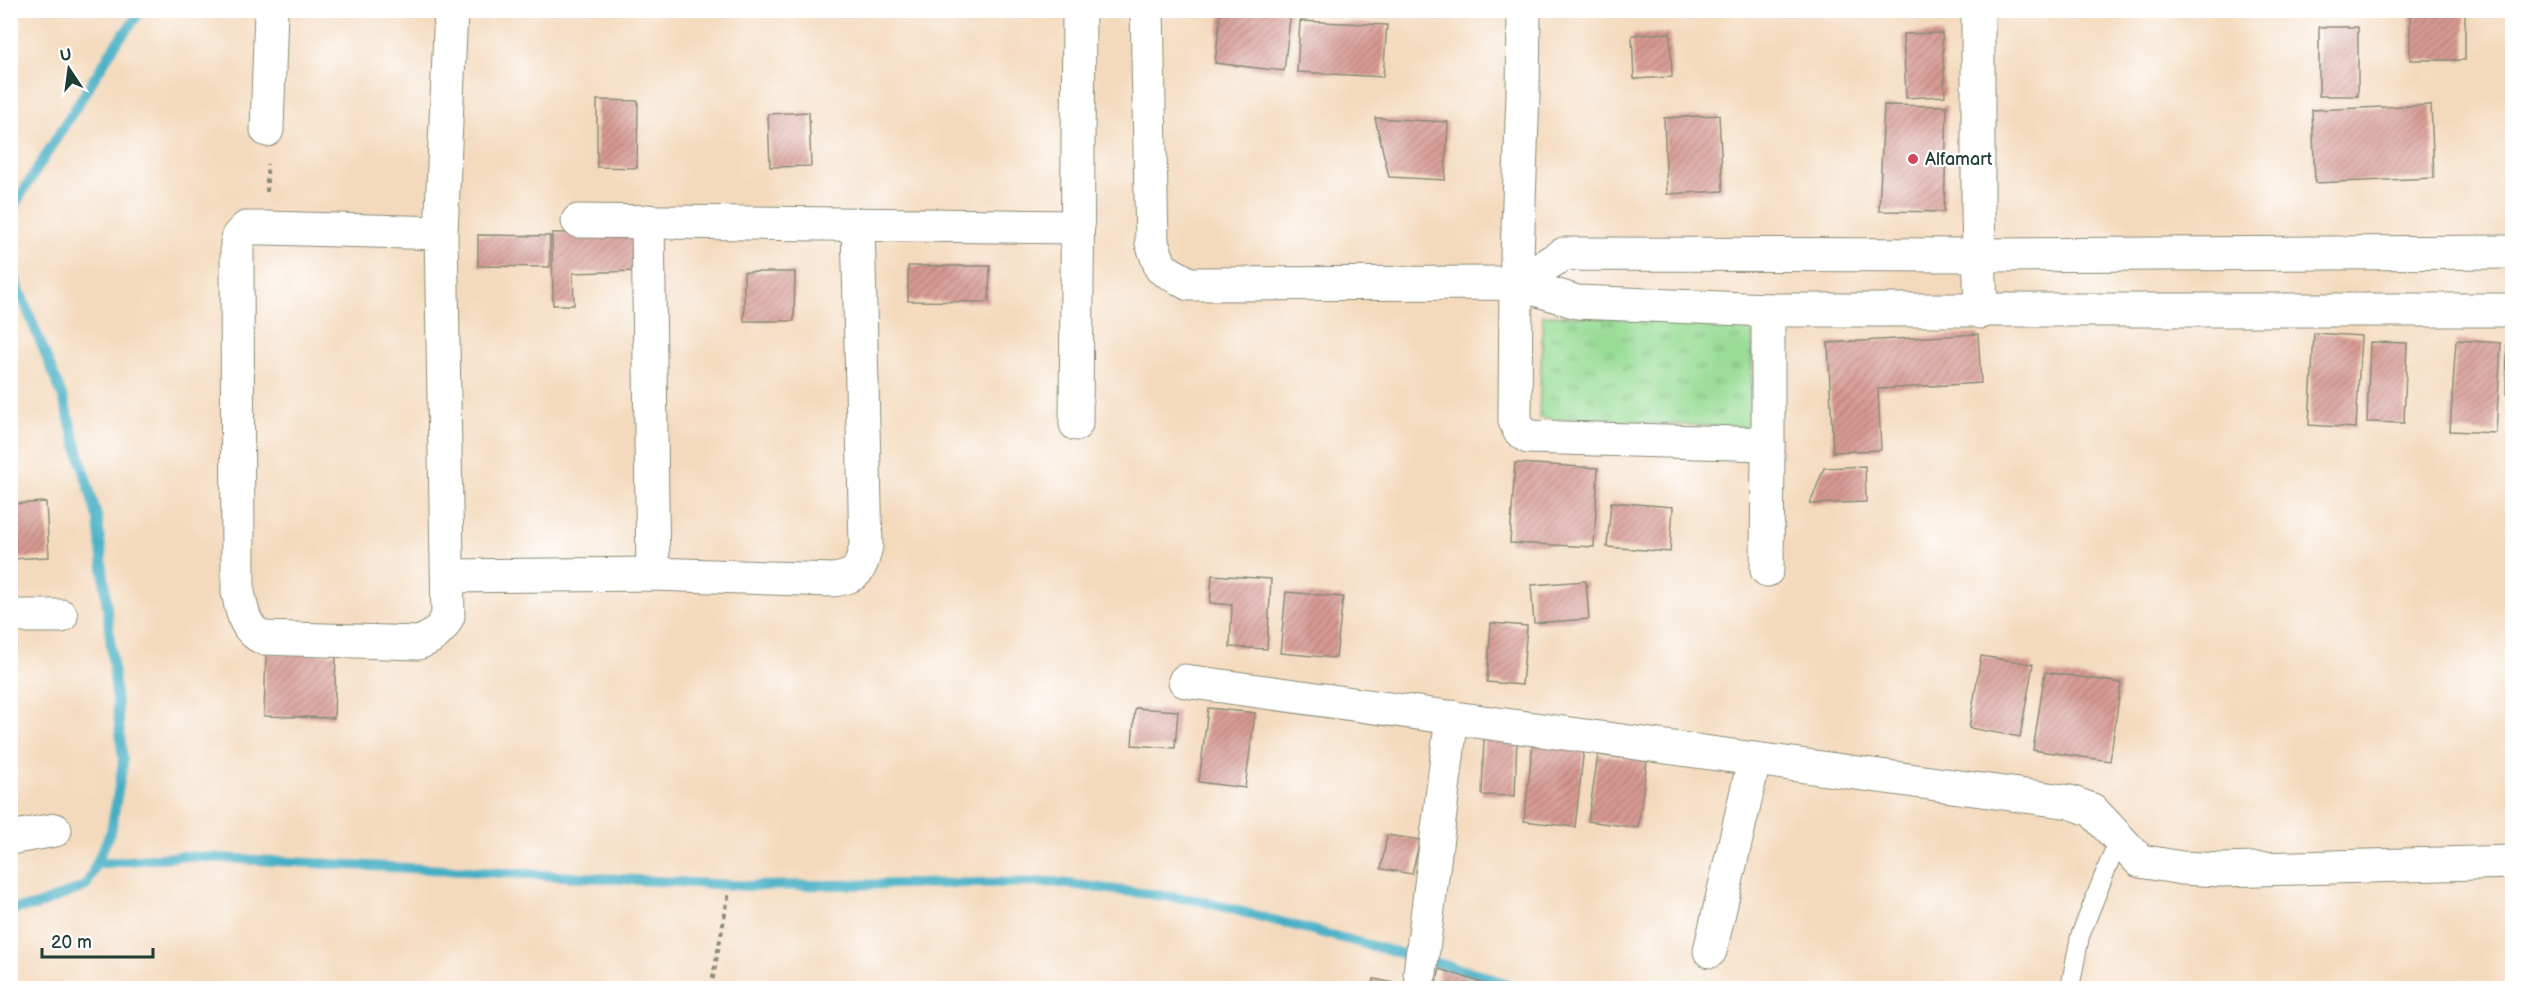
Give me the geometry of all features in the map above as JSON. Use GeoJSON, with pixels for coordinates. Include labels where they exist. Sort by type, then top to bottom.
{"type":"FeatureCollection","features":[{"type":"Feature","properties":{"kind":"street"},"geometry":{"type":"LineString","coordinates":[[267,130],[271,10]]}},
{"type":"Feature","properties":{"kind":"street"},"geometry":{"type":"LineString","coordinates":[[441,233],[246,228],[239,235],[237,243],[238,592],[244,619],[254,634],[263,638],[417,643],[428,640],[442,629],[448,616],[441,233],[451,10]]}},
{"type":"Feature","properties":{"kind":"street"},"geometry":{"type":"LineString","coordinates":[[1076,424],[1079,10]]}},
{"type":"Feature","properties":{"kind":"street"},"geometry":{"type":"LineString","coordinates":[[1147,10],[1152,243],[1161,268],[1189,284],[1516,283],[1577,302],[1767,310],[1981,312],[2512,310]]}},
{"type":"Feature","properties":{"kind":"street"},"geometry":{"type":"LineString","coordinates":[[1524,10],[1516,283],[1515,421],[1519,430],[1528,437],[1768,444]]}},
{"type":"Feature","properties":{"kind":"street"},"geometry":{"type":"LineString","coordinates":[[1978,10],[1981,312]]}},
{"type":"Feature","properties":{"kind":"street"},"geometry":{"type":"LineString","coordinates":[[578,221],[1078,227]]}},
{"type":"Feature","properties":{"kind":"street"},"geometry":{"type":"LineString","coordinates":[[648,221],[653,574]]}},
{"type":"Feature","properties":{"kind":"street"},"geometry":{"type":"LineString","coordinates":[[448,576],[653,574],[833,580],[849,578],[860,569],[866,546],[858,226]]}},
{"type":"Feature","properties":{"kind":"street"},"geometry":{"type":"LineString","coordinates":[[1516,283],[1564,254],[1979,255],[2512,252]]}},
{"type":"Feature","properties":{"kind":"street"},"geometry":{"type":"LineString","coordinates":[[1767,310],[1767,570]]}},
{"type":"Feature","properties":{"kind":"street"},"geometry":{"type":"LineString","coordinates":[[10,616],[61,616]]}},
{"type":"Feature","properties":{"kind":"street"},"geometry":{"type":"LineString","coordinates":[[1185,681],[1755,761],[2070,802],[2092,810],[2140,861],[2182,868],[2222,870],[2512,862]]}},
{"type":"Feature","properties":{"kind":"street"},"geometry":{"type":"LineString","coordinates":[[1420,973],[1452,717]]}},
{"type":"Feature","properties":{"kind":"street"},"geometry":{"type":"LineString","coordinates":[[1710,951],[1755,761]]}},
{"type":"Feature","properties":{"kind":"street"},"geometry":{"type":"LineString","coordinates":[[10,838],[55,831]]}},
{"type":"Feature","properties":{"kind":"lane"},"geometry":{"type":"LineString","coordinates":[[2070,988],[2080,936],[2118,840]]}},
{"type":"Feature","properties":{"kind":"path"},"geometry":{"type":"LineString","coordinates":[[267,130],[267,228]]}},
{"type":"Feature","properties":{"kind":"path"},"geometry":{"type":"LineString","coordinates":[[711,988],[729,892]]}},
{"type":"Feature","properties":{"kind":"green space"},"geometry":{"type":"Polygon","coordinates":[[[1543,315],[1753,323],[1751,428],[1539,418],[1543,315]]]}},
{"type":"Feature","properties":{"kind":"building"},"geometry":{"type":"Polygon","coordinates":[[[1221,10],[1291,10],[1284,71],[1215,63],[1221,10]]]}},
{"type":"Feature","properties":{"kind":"building"},"geometry":{"type":"Polygon","coordinates":[[[2465,14],[2465,60],[2410,60],[2410,15],[2465,14]]]}},
{"type":"Feature","properties":{"kind":"building"},"geometry":{"type":"Polygon","coordinates":[[[1300,21],[1387,25],[1383,77],[1297,72],[1300,21]]]}},
{"type":"Feature","properties":{"kind":"building"},"geometry":{"type":"Polygon","coordinates":[[[2319,27],[2358,27],[2358,96],[2319,96],[2319,27]]]}},
{"type":"Feature","properties":{"kind":"building"},"geometry":{"type":"Polygon","coordinates":[[[1670,33],[1672,77],[1634,79],[1632,35],[1670,33]]]}},
{"type":"Feature","properties":{"kind":"building"},"geometry":{"type":"Polygon","coordinates":[[[1942,33],[1945,96],[1906,98],[1903,34],[1942,33]]]}},
{"type":"Feature","properties":{"kind":"building"},"geometry":{"type":"Polygon","coordinates":[[[597,100],[638,101],[637,168],[597,167],[597,100]]]}},
{"type":"Feature","properties":{"kind":"building","name":"Alfamart"},"geometry":{"type":"Polygon","coordinates":[[[1884,105],[1947,106],[1944,212],[1879,211],[1884,105]]]}},
{"type":"Feature","properties":{"kind":"building"},"geometry":{"type":"Polygon","coordinates":[[[2431,105],[2434,178],[2315,183],[2312,110],[2431,105]]]}},
{"type":"Feature","properties":{"kind":"building"},"geometry":{"type":"Polygon","coordinates":[[[809,112],[811,166],[770,167],[768,114],[809,112]]]}},
{"type":"Feature","properties":{"kind":"building"},"geometry":{"type":"Polygon","coordinates":[[[1719,115],[1723,191],[1667,194],[1664,118],[1719,115]]]}},
{"type":"Feature","properties":{"kind":"building"},"geometry":{"type":"Polygon","coordinates":[[[1375,118],[1448,122],[1445,180],[1389,177],[1375,118]]]}},
{"type":"Feature","properties":{"kind":"building"},"geometry":{"type":"Polygon","coordinates":[[[637,232],[637,271],[573,273],[574,305],[553,305],[552,233],[637,232]]]}},
{"type":"Feature","properties":{"kind":"building"},"geometry":{"type":"Polygon","coordinates":[[[478,235],[550,236],[550,267],[478,266],[478,235]]]}},
{"type":"Feature","properties":{"kind":"building"},"geometry":{"type":"Polygon","coordinates":[[[908,266],[990,266],[989,302],[908,301],[908,266]]]}},
{"type":"Feature","properties":{"kind":"building"},"geometry":{"type":"Polygon","coordinates":[[[744,272],[795,272],[794,321],[744,321],[744,272]]]}},
{"type":"Feature","properties":{"kind":"building"},"geometry":{"type":"Polygon","coordinates":[[[2314,333],[2361,336],[2356,428],[2309,425],[2314,333]]]}},
{"type":"Feature","properties":{"kind":"building"},"geometry":{"type":"Polygon","coordinates":[[[1978,334],[1981,383],[1878,389],[1881,450],[1833,452],[1828,343],[1978,334]]]}},
{"type":"Feature","properties":{"kind":"building"},"geometry":{"type":"Polygon","coordinates":[[[2456,340],[2501,343],[2496,433],[2450,431],[2456,340]]]}},
{"type":"Feature","properties":{"kind":"building"},"geometry":{"type":"Polygon","coordinates":[[[2507,340],[2512,340],[2512,394],[2506,394],[2507,340]]]}},
{"type":"Feature","properties":{"kind":"building"},"geometry":{"type":"Polygon","coordinates":[[[2370,342],[2407,343],[2404,423],[2367,422],[2370,342]]]}},
{"type":"Feature","properties":{"kind":"building"},"geometry":{"type":"Polygon","coordinates":[[[1515,463],[1598,468],[1594,547],[1510,543],[1515,463]]]}},
{"type":"Feature","properties":{"kind":"building"},"geometry":{"type":"Polygon","coordinates":[[[1865,466],[1866,502],[1810,504],[1824,468],[1865,466]]]}},
{"type":"Feature","properties":{"kind":"building"},"geometry":{"type":"Polygon","coordinates":[[[46,502],[49,557],[10,559],[10,504],[46,502]]]}},
{"type":"Feature","properties":{"kind":"building"},"geometry":{"type":"Polygon","coordinates":[[[1611,502],[1673,507],[1670,552],[1607,547],[1611,502]]]}},
{"type":"Feature","properties":{"kind":"building"},"geometry":{"type":"Polygon","coordinates":[[[1212,575],[1271,579],[1267,649],[1230,647],[1232,605],[1210,603],[1212,575]]]}},
{"type":"Feature","properties":{"kind":"building"},"geometry":{"type":"Polygon","coordinates":[[[1586,581],[1589,619],[1534,623],[1531,585],[1586,581]]]}},
{"type":"Feature","properties":{"kind":"building"},"geometry":{"type":"Polygon","coordinates":[[[1286,592],[1343,597],[1336,658],[1280,653],[1286,592]]]}},
{"type":"Feature","properties":{"kind":"building"},"geometry":{"type":"Polygon","coordinates":[[[1491,623],[1527,626],[1522,685],[1487,682],[1491,623]]]}},
{"type":"Feature","properties":{"kind":"building"},"geometry":{"type":"Polygon","coordinates":[[[266,653],[336,654],[334,718],[264,716],[266,653]]]}},
{"type":"Feature","properties":{"kind":"building"},"geometry":{"type":"Polygon","coordinates":[[[1981,656],[2033,664],[2020,737],[1969,728],[1981,656]]]}},
{"type":"Feature","properties":{"kind":"building"},"geometry":{"type":"Polygon","coordinates":[[[2045,672],[2121,683],[2110,761],[2033,750],[2045,672]]]}},
{"type":"Feature","properties":{"kind":"building"},"geometry":{"type":"Polygon","coordinates":[[[1135,708],[1178,711],[1175,748],[1132,745],[1135,708]]]}},
{"type":"Feature","properties":{"kind":"building"},"geometry":{"type":"Polygon","coordinates":[[[1208,708],[1255,713],[1245,788],[1199,782],[1208,708]]]}},
{"type":"Feature","properties":{"kind":"building"},"geometry":{"type":"Polygon","coordinates":[[[1484,735],[1517,736],[1515,796],[1482,795],[1484,735]]]}},
{"type":"Feature","properties":{"kind":"building"},"geometry":{"type":"Polygon","coordinates":[[[1533,742],[1584,748],[1575,827],[1524,821],[1533,742]]]}},
{"type":"Feature","properties":{"kind":"building"},"geometry":{"type":"Polygon","coordinates":[[[1598,755],[1647,761],[1638,828],[1588,821],[1598,755]]]}},
{"type":"Feature","properties":{"kind":"building"},"geometry":{"type":"Polygon","coordinates":[[[1387,835],[1420,840],[1412,874],[1381,869],[1387,835]]]}},
{"type":"Feature","properties":{"kind":"building"},"geometry":{"type":"Polygon","coordinates":[[[1440,969],[1498,988],[1435,988],[1440,969]]]}},
{"type":"Feature","properties":{"kind":"building"},"geometry":{"type":"Polygon","coordinates":[[[1374,979],[1404,985],[1404,988],[1372,988],[1374,979]]]}},
{"type":"Feature","properties":{"kind":"waterway"},"geometry":{"type":"LineString","coordinates":[[10,212],[117,42],[142,10]]}},
{"type":"Feature","properties":{"kind":"waterway"},"geometry":{"type":"LineString","coordinates":[[10,267],[63,398],[98,520],[123,763],[111,831],[86,886],[35,906],[10,909]]}},
{"type":"Feature","properties":{"kind":"waterway"},"geometry":{"type":"LineString","coordinates":[[96,864],[182,856],[751,886],[1053,882],[1197,900],[1483,975],[1514,988]]}},
{"type":"Feature","properties":{"kind":"place","name":"Alfamart"},"geometry":{"type":"Point","coordinates":[1913,159]}}]}
